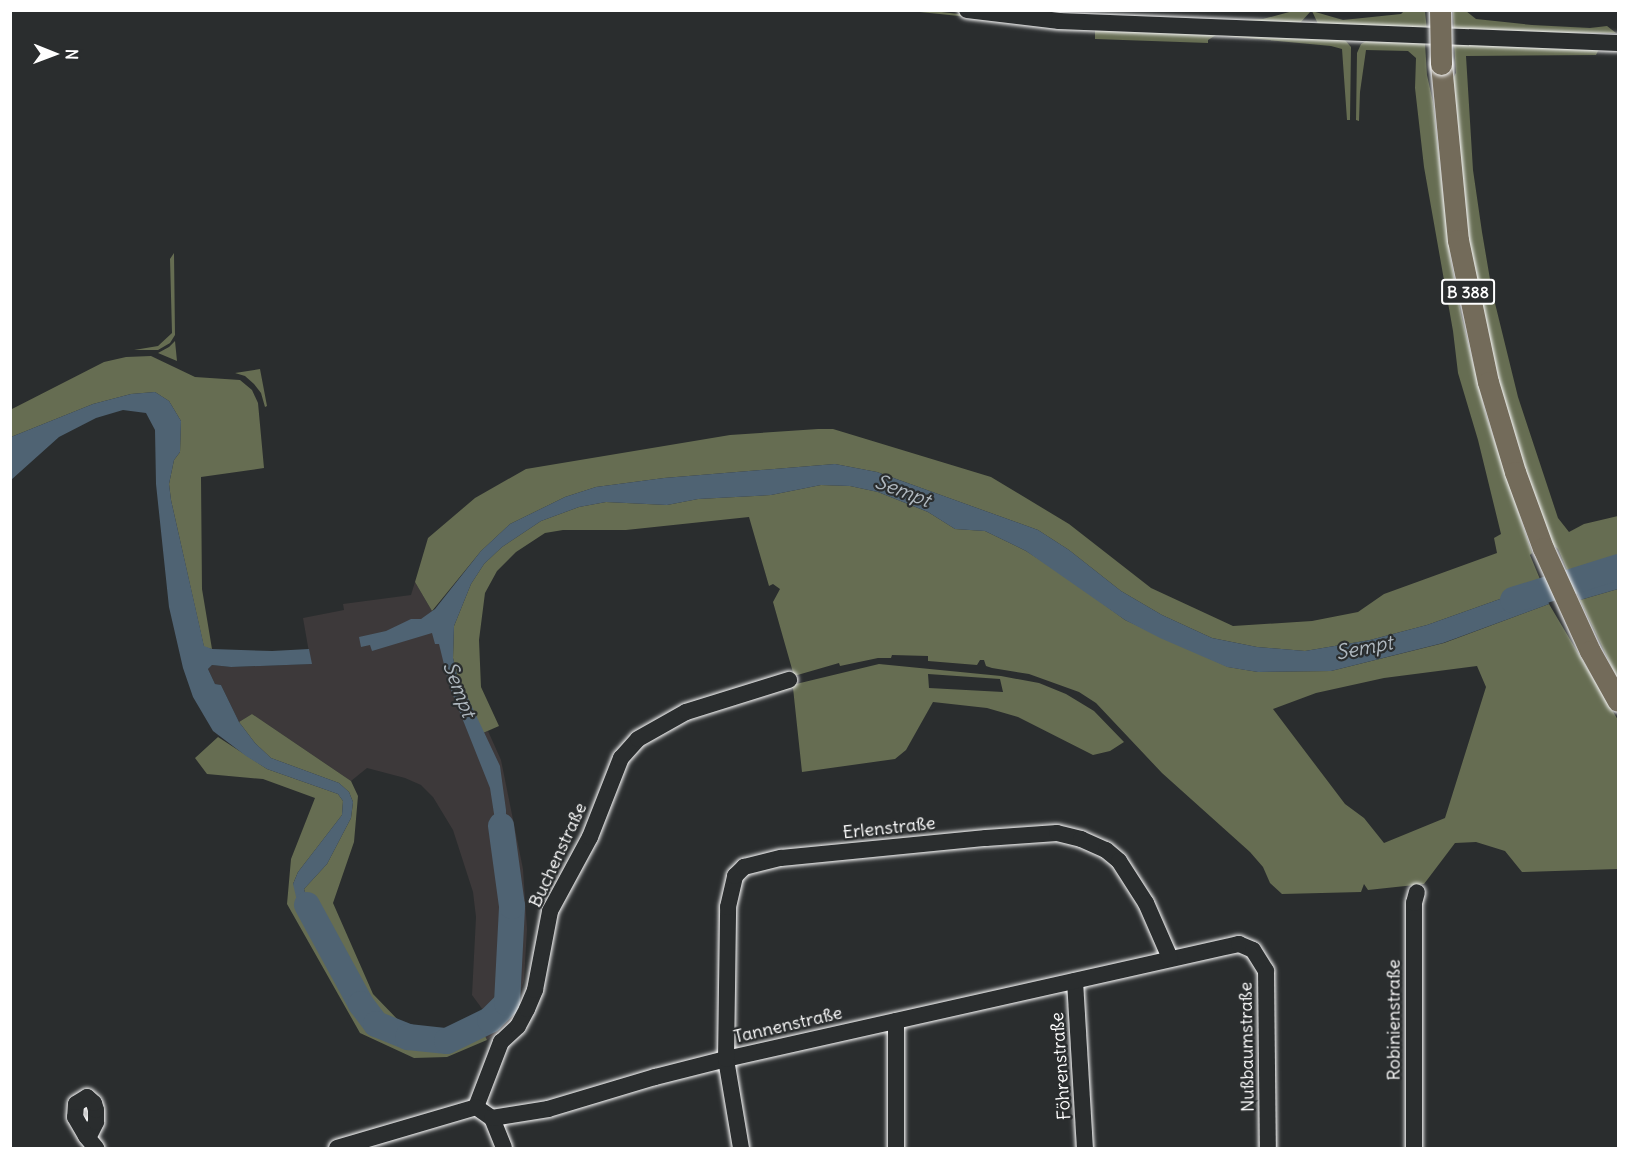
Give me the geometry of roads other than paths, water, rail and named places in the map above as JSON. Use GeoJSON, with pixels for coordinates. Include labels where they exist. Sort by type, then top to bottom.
{"type":"FeatureCollection","features":[{"type":"Feature","properties":{"kind":"main road","name":"B 388"},"geometry":{"type":"LineString","coordinates":[[1440,10],[1441,64],[1453,204],[1471,310],[1501,427],[1530,514],[1568,607],[1617,699]]}},
{"type":"Feature","properties":{"kind":"street"},"geometry":{"type":"LineString","coordinates":[[967,10],[1070,21],[1618,43]]}},
{"type":"Feature","properties":{"kind":"street","name":"Buchenstraße"},"geometry":{"type":"LineString","coordinates":[[476,1107],[501,1042],[518,1026],[531,999],[550,911],[590,837],[621,758],[638,739],[687,712],[789,680]]}},
{"type":"Feature","properties":{"kind":"street","name":"Erlenstraße"},"geometry":{"type":"LineString","coordinates":[[741,1149],[726,1059],[728,907],[735,876],[744,867],[781,858],[1058,833],[1081,839],[1106,850],[1130,876],[1161,932],[1170,958]]}},
{"type":"Feature","properties":{"kind":"street","name":"Robinienstraße"},"geometry":{"type":"LineString","coordinates":[[1414,1149],[1414,903],[1418,892]]}},
{"type":"Feature","properties":{"kind":"street","name":"Tannenstraße"},"geometry":{"type":"LineString","coordinates":[[492,1118],[548,1109],[655,1077],[726,1059],[1170,958],[1239,944],[1253,950]]}},
{"type":"Feature","properties":{"kind":"street","name":"Nußbaumstraße"},"geometry":{"type":"LineString","coordinates":[[1253,950],[1266,970],[1268,1149]]}},
{"type":"Feature","properties":{"kind":"street","name":"Föhrenstraße"},"geometry":{"type":"LineString","coordinates":[[1075,981],[1086,1149]]}},
{"type":"Feature","properties":{"kind":"street"},"geometry":{"type":"LineString","coordinates":[[896,1021],[896,1149]]}},
{"type":"Feature","properties":{"kind":"street"},"geometry":{"type":"LineString","coordinates":[[337,1149],[476,1107],[492,1118],[504,1149]]}},
{"type":"Feature","properties":{"kind":"water"},"geometry":{"type":"Polygon","coordinates":[[[155,392],[169,401],[181,421],[180,452],[174,460],[169,484],[204,646],[212,649],[272,651],[309,649],[312,664],[231,667],[212,665],[208,669],[215,684],[221,685],[239,722],[255,743],[271,758],[339,783],[349,792],[353,802],[351,818],[327,864],[304,889],[308,902],[327,933],[321,938],[298,905],[293,884],[298,872],[342,815],[343,801],[338,794],[267,769],[246,756],[213,731],[193,697],[183,668],[169,607],[156,484],[155,430],[146,413],[123,410],[96,418],[59,437],[11,480],[11,437],[93,404],[131,394],[155,392]]]}},
{"type":"Feature","properties":{"kind":"water"},"geometry":{"type":"Polygon","coordinates":[[[835,464],[877,472],[1038,530],[1069,550],[1121,591],[1162,615],[1212,638],[1257,647],[1305,651],[1370,640],[1427,625],[1542,584],[1549,604],[1443,643],[1331,671],[1258,672],[1227,667],[1160,638],[1125,620],[1026,551],[985,531],[955,529],[928,512],[878,492],[850,486],[821,485],[771,495],[698,499],[667,505],[606,502],[579,507],[541,521],[502,547],[484,564],[471,584],[454,626],[453,658],[457,675],[500,766],[506,810],[506,859],[499,846],[490,788],[449,685],[439,644],[435,644],[432,633],[372,651],[370,645],[361,647],[359,637],[386,631],[411,619],[421,619],[435,609],[481,551],[510,524],[565,497],[596,487],[664,478],[835,464]]]}},
{"type":"Feature","properties":{"kind":"water"},"geometry":{"type":"Polygon","coordinates":[[[1618,559],[1618,589],[1580,600],[1570,577],[1618,559]]]}},
{"type":"Feature","properties":{"kind":"waterway","name":"Sempt"},"geometry":{"type":"LineString","coordinates":[[1513,600],[1618,567]]}},
{"type":"Feature","properties":{"kind":"waterway","name":"Sempt"},"geometry":{"type":"LineString","coordinates":[[307,905],[361,1004],[376,1024],[408,1037],[447,1041],[490,1020],[507,1003],[512,906],[501,826]]}}]}
